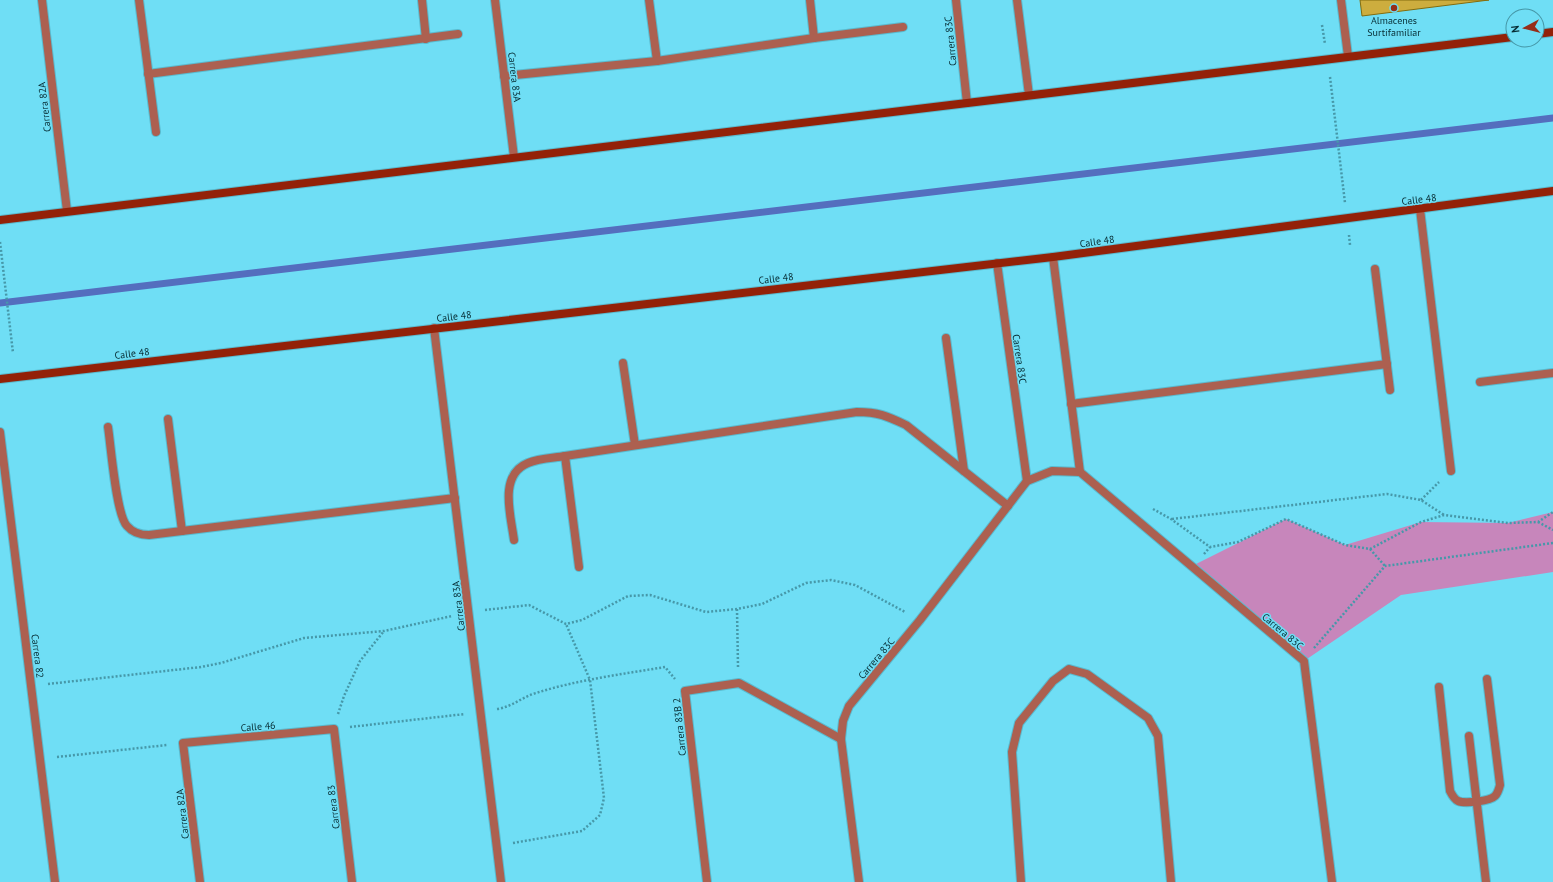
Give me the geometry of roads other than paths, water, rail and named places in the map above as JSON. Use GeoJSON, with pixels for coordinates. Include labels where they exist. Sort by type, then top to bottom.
{"type":"FeatureCollection","features":[{"type":"Feature","properties":{"kind":"main road"},"geometry":{"type":"LineString","coordinates":[[0,220],[1505,38]]}},
{"type":"Feature","properties":{"kind":"main road","name":"Calle 48"},"geometry":{"type":"LineString","coordinates":[[0,379],[1053,257],[1553,191]]}},
{"type":"Feature","properties":{"kind":"street","name":"Carrera 82A"},"geometry":{"type":"LineString","coordinates":[[42,0],[67,211]]}},
{"type":"Feature","properties":{"kind":"street"},"geometry":{"type":"LineString","coordinates":[[139,0],[156,132]]}},
{"type":"Feature","properties":{"kind":"street"},"geometry":{"type":"LineString","coordinates":[[422,0],[426,39]]}},
{"type":"Feature","properties":{"kind":"street","name":"Carrera 83A"},"geometry":{"type":"LineString","coordinates":[[495,0],[514,157]]}},
{"type":"Feature","properties":{"kind":"street"},"geometry":{"type":"LineString","coordinates":[[649,0],[658,61]]}},
{"type":"Feature","properties":{"kind":"street"},"geometry":{"type":"LineString","coordinates":[[810,0],[814,38]]}},
{"type":"Feature","properties":{"kind":"street","name":"Carrera 83C"},"geometry":{"type":"LineString","coordinates":[[956,0],[967,103]]}},
{"type":"Feature","properties":{"kind":"street"},"geometry":{"type":"LineString","coordinates":[[1017,0],[1029,95]]}},
{"type":"Feature","properties":{"kind":"street"},"geometry":{"type":"LineString","coordinates":[[1341,0],[1348,56]]}},
{"type":"Feature","properties":{"kind":"street"},"geometry":{"type":"LineString","coordinates":[[504,76],[658,61],[814,38],[903,27]]}},
{"type":"Feature","properties":{"kind":"street"},"geometry":{"type":"LineString","coordinates":[[148,74],[458,34]]}},
{"type":"Feature","properties":{"kind":"street"},"geometry":{"type":"LineString","coordinates":[[1420,209],[1451,471]]}},
{"type":"Feature","properties":{"kind":"street"},"geometry":{"type":"LineString","coordinates":[[1027,481],[1052,471],[1080,472],[1053,257]]}},
{"type":"Feature","properties":{"kind":"street","name":"Carrera 83C"},"geometry":{"type":"LineString","coordinates":[[859,882],[841,739],[843,721],[849,706],[920,620],[1027,481],[997,263]]}},
{"type":"Feature","properties":{"kind":"street"},"geometry":{"type":"LineString","coordinates":[[1375,270],[1390,390]]}},
{"type":"Feature","properties":{"kind":"street","name":"Carrera 83A"},"geometry":{"type":"LineString","coordinates":[[434,328],[501,882]]}},
{"type":"Feature","properties":{"kind":"street"},"geometry":{"type":"LineString","coordinates":[[946,338],[964,470]]}},
{"type":"Feature","properties":{"kind":"street"},"geometry":{"type":"LineString","coordinates":[[623,363],[635,445]]}},
{"type":"Feature","properties":{"kind":"street"},"geometry":{"type":"LineString","coordinates":[[1071,404],[1386,364]]}},
{"type":"Feature","properties":{"kind":"street"},"geometry":{"type":"LineString","coordinates":[[1480,382],[1553,373]]}},
{"type":"Feature","properties":{"kind":"street"},"geometry":{"type":"LineString","coordinates":[[514,540],[508,492],[514,475],[519,468],[527,463],[635,445],[857,412],[873,412],[889,416],[906,425],[1008,506]]}},
{"type":"Feature","properties":{"kind":"street"},"geometry":{"type":"LineString","coordinates":[[168,419],[182,531]]}},
{"type":"Feature","properties":{"kind":"street"},"geometry":{"type":"LineString","coordinates":[[108,427],[122,520],[127,527],[134,532],[146,535],[454,498]]}},
{"type":"Feature","properties":{"kind":"street","name":"Carrera 82"},"geometry":{"type":"LineString","coordinates":[[0,432],[55,882]]}},
{"type":"Feature","properties":{"kind":"street"},"geometry":{"type":"LineString","coordinates":[[565,456],[580,567]]}},
{"type":"Feature","properties":{"kind":"street","name":"Carrera 83C"},"geometry":{"type":"LineString","coordinates":[[1080,472],[1304,661],[1332,882]]}},
{"type":"Feature","properties":{"kind":"street"},"geometry":{"type":"LineString","coordinates":[[1021,882],[1012,752],[1019,723],[1053,681],[1069,669],[1087,674],[1148,718],[1158,736],[1171,882]]}},
{"type":"Feature","properties":{"kind":"street"},"geometry":{"type":"LineString","coordinates":[[1439,687],[1450,791],[1459,801],[1463,802],[1491,799],[1498,793],[1500,785],[1487,679]]}},
{"type":"Feature","properties":{"kind":"street","name":"Carrera 83B 2"},"geometry":{"type":"LineString","coordinates":[[707,882],[685,691],[739,683],[841,739]]}},
{"type":"Feature","properties":{"kind":"street","name":"Calle 46"},"geometry":{"type":"LineString","coordinates":[[183,743],[334,729]]}},
{"type":"Feature","properties":{"kind":"street","name":"Carrera 83"},"geometry":{"type":"LineString","coordinates":[[334,729],[352,882]]}},
{"type":"Feature","properties":{"kind":"street"},"geometry":{"type":"LineString","coordinates":[[1468,736],[1486,882]]}},
{"type":"Feature","properties":{"kind":"street","name":"Carrera 82A"},"geometry":{"type":"LineString","coordinates":[[183,743],[200,882]]}},
{"type":"Feature","properties":{"kind":"waterway"},"geometry":{"type":"LineString","coordinates":[[0,303],[1553,118]]}},
{"type":"Feature","properties":{"kind":"place","name":"Almacenes Surtifamiliar"},"geometry":{"type":"Point","coordinates":[1394,8]}}]}
